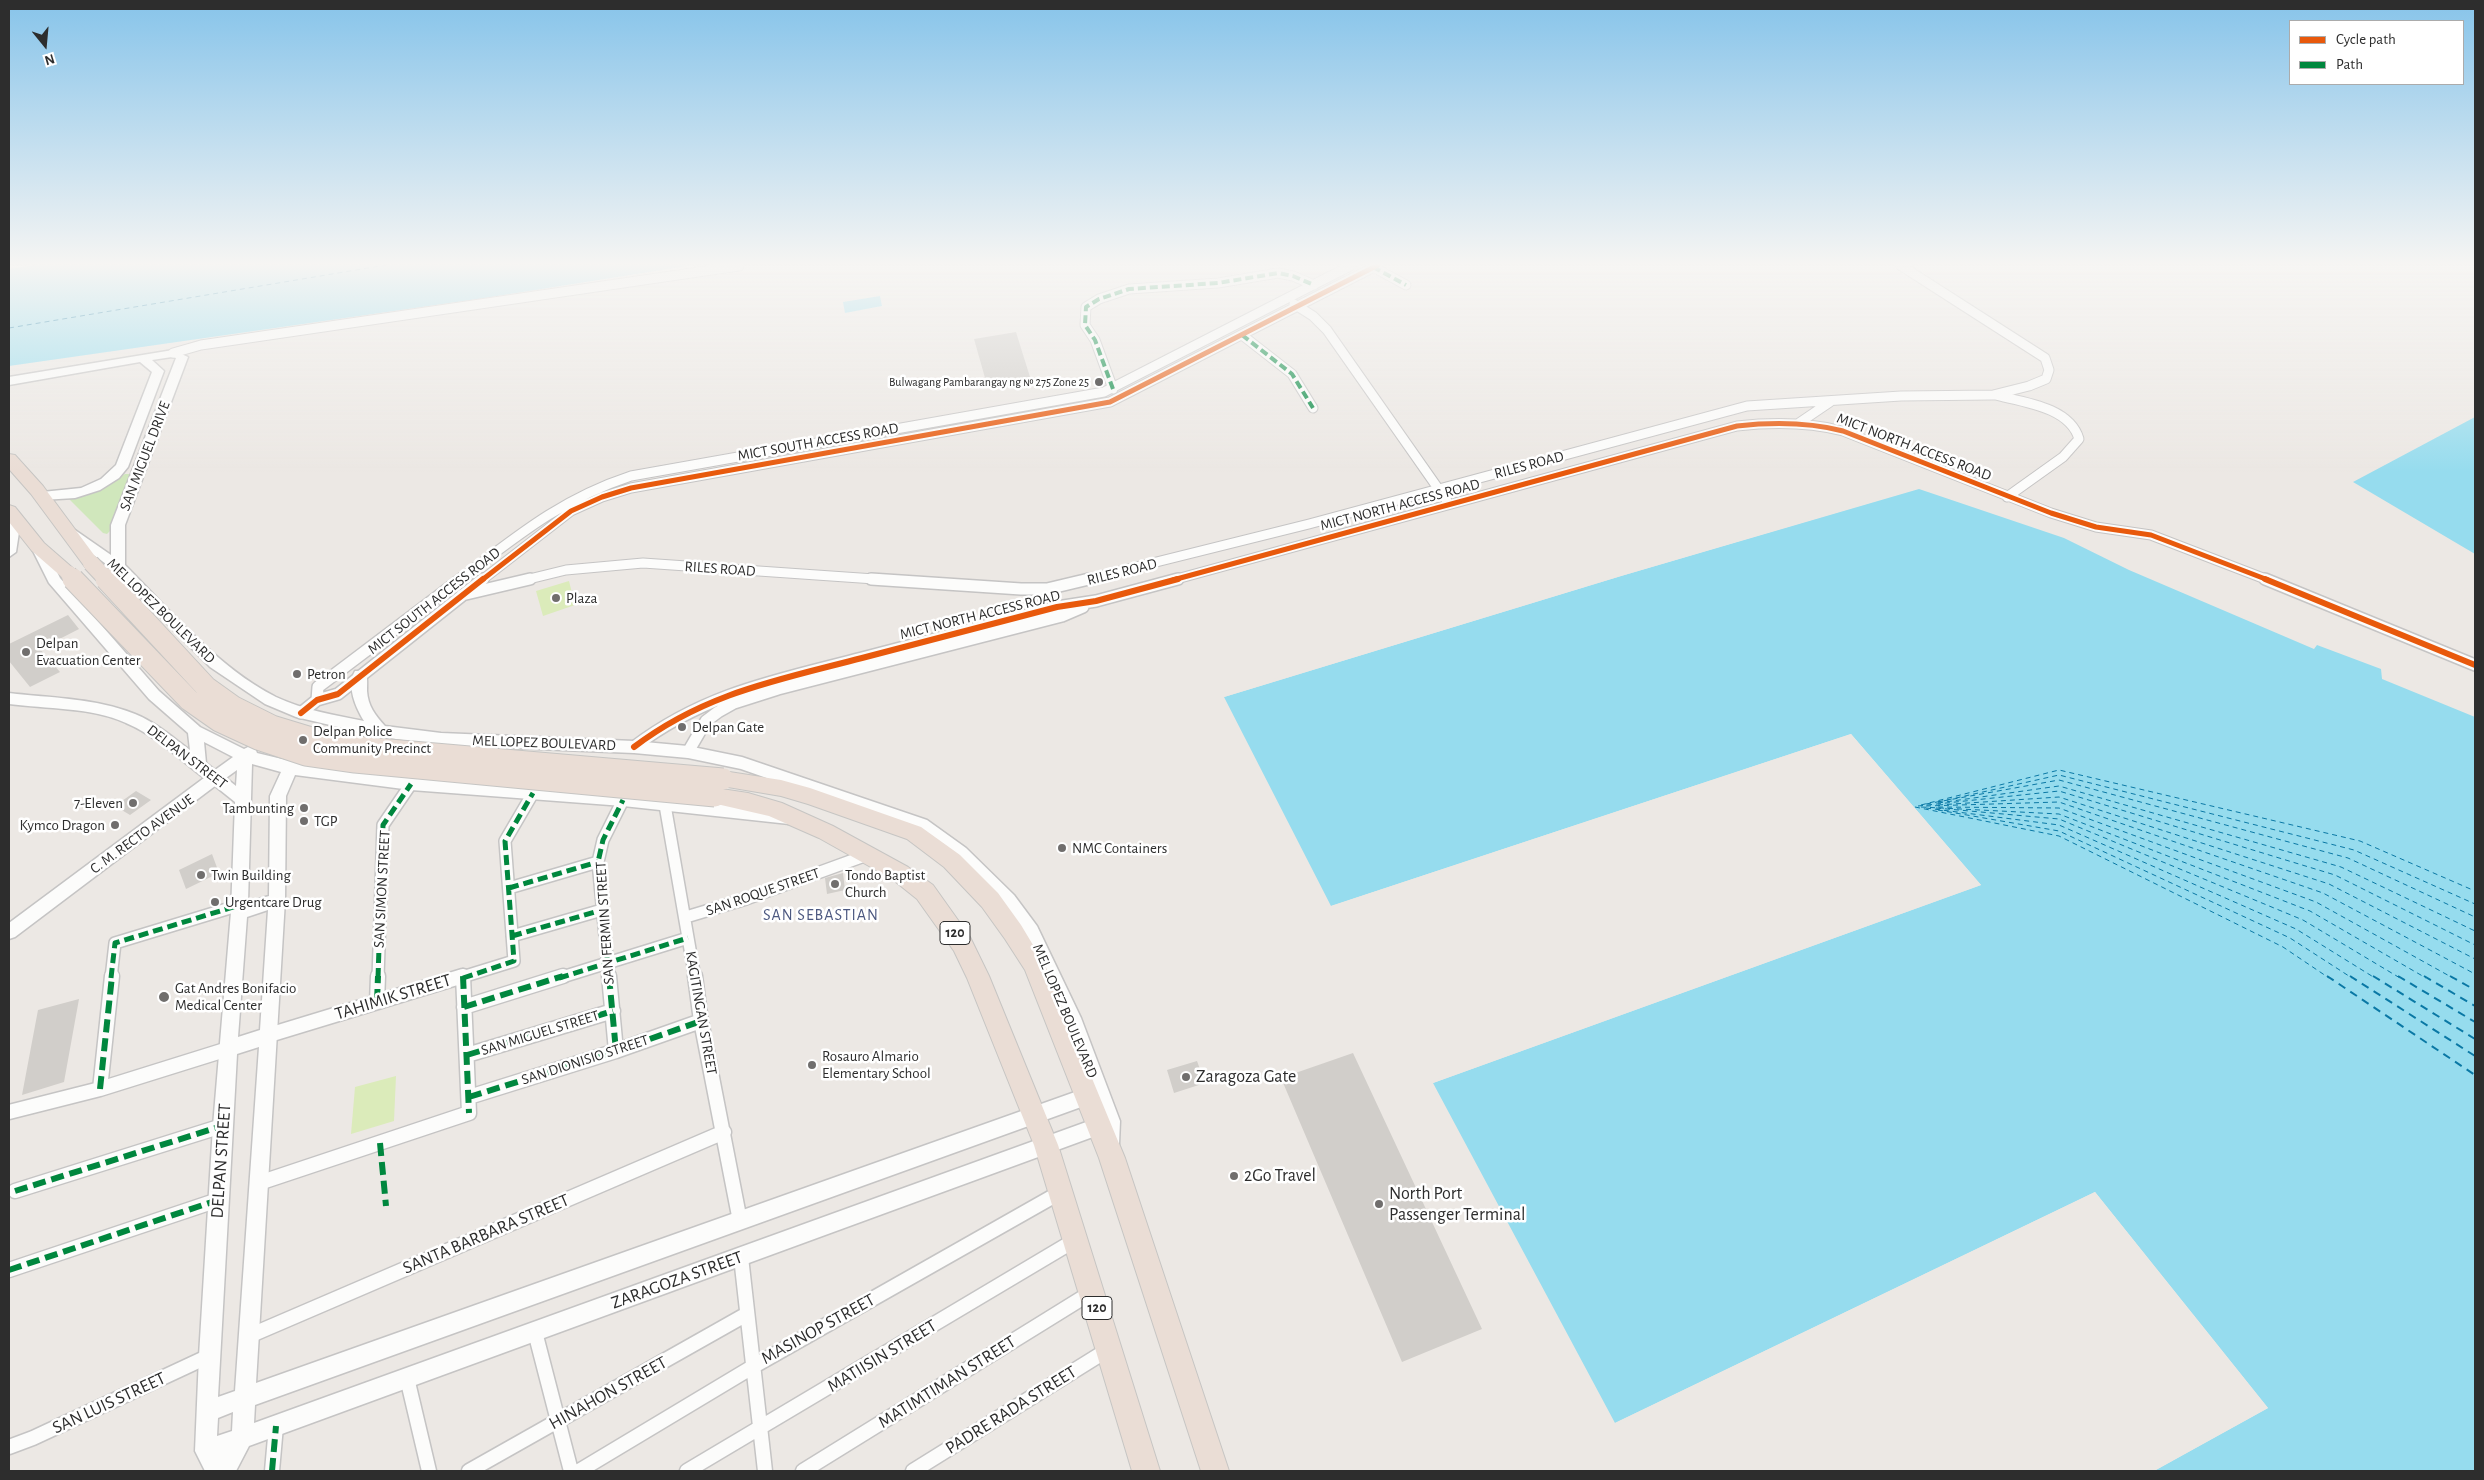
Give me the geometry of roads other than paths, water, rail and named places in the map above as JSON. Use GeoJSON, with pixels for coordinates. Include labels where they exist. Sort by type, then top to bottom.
{"type":"FeatureCollection","features":[{"type":"Feature","properties":{"kind":"highway","name":"MEL LOPEZ BOULEVARD"},"geometry":{"type":"LineString","coordinates":[[9,459],[40,493],[91,563],[206,687],[234,707],[272,726],[318,740],[366,748],[719,788],[748,801],[776,809],[826,832],[900,873],[925,892],[962,944],[978,976],[1046,1145],[1077,1239],[1109,1348],[1138,1468]]}},
{"type":"Feature","properties":{"kind":"highway","name":"MEL LOPEZ BOULEVARD"},"geometry":{"type":"LineString","coordinates":[[11,515],[38,547],[69,574],[189,700],[218,721],[258,740],[306,755],[355,762],[719,788],[781,788],[810,796],[914,833],[952,861],[990,900],[1034,965],[1093,1094],[1105,1123],[1109,1152],[1129,1206],[1215,1471]]}},
{"type":"Feature","properties":{"kind":"street"},"geometry":{"type":"LineString","coordinates":[[9,381],[173,353],[201,345],[275,334]]}},
{"type":"Feature","properties":{"kind":"street"},"geometry":{"type":"LineString","coordinates":[[1091,334],[1113,389]]}},
{"type":"Feature","properties":{"kind":"street","name":"MICT SOUTH ACCESS ROAD"},"geometry":{"type":"LineString","coordinates":[[317,700],[318,686],[542,517],[574,496],[631,476],[1091,395],[1113,389],[1219,334]]}},
{"type":"Feature","properties":{"kind":"street"},"geometry":{"type":"LineString","coordinates":[[1331,334],[1449,504]]}},
{"type":"Feature","properties":{"kind":"street"},"geometry":{"type":"LineString","coordinates":[[1993,395],[2029,386],[2046,379],[2049,370],[2045,358],[2008,334]]}},
{"type":"Feature","properties":{"kind":"street"},"geometry":{"type":"LineString","coordinates":[[1242,335],[1292,374],[1313,408]]}},
{"type":"Feature","properties":{"kind":"street","name":"MICT SOUTH ACCESS ROAD"},"geometry":{"type":"LineString","coordinates":[[274,734],[317,700],[338,694],[462,595],[572,511],[602,497],[631,488],[1110,402],[1242,335]]}},
{"type":"Feature","properties":{"kind":"street","name":"SAN MIGUEL DRIVE"},"geometry":{"type":"LineString","coordinates":[[40,493],[58,496],[77,493],[112,477],[122,467],[158,371],[173,353],[182,357],[118,525],[118,566]]}},
{"type":"Feature","properties":{"kind":"street"},"geometry":{"type":"LineString","coordinates":[[142,358],[158,371]]}},
{"type":"Feature","properties":{"kind":"street"},"geometry":{"type":"LineString","coordinates":[[1993,395],[2042,408],[2071,420],[2079,431],[2079,439],[2063,457],[2007,498]]}},
{"type":"Feature","properties":{"kind":"street","name":"RILES ROAD"},"geometry":{"type":"LineString","coordinates":[[462,595],[566,570],[603,565],[643,564],[1021,589],[1047,589],[1172,559],[1439,489],[1713,414],[1768,404],[1993,395]]}},
{"type":"Feature","properties":{"kind":"street"},"geometry":{"type":"LineString","coordinates":[[1799,423],[1809,414],[1834,400]]}},
{"type":"Feature","properties":{"kind":"street"},"geometry":{"type":"LineString","coordinates":[[1768,404],[1778,422]]}},
{"type":"Feature","properties":{"kind":"street"},"geometry":{"type":"LineString","coordinates":[[142,415],[162,412]]}},
{"type":"Feature","properties":{"kind":"street","name":"MICT NORTH ACCESS ROAD"},"geometry":{"type":"LineString","coordinates":[[634,747],[651,732],[698,706],[767,683],[1057,607],[1096,601],[1737,426],[1778,422],[1823,425],[1866,438],[2007,498],[2096,527],[2151,535],[2177,544],[2241,568],[2475,665]]}},
{"type":"Feature","properties":{"kind":"street"},"geometry":{"type":"LineString","coordinates":[[9,552],[11,515]]}},
{"type":"Feature","properties":{"kind":"street"},"geometry":{"type":"LineString","coordinates":[[542,517],[556,523]]}},
{"type":"Feature","properties":{"kind":"street","name":"MEL LOPEZ BOULEVARD"},"geometry":{"type":"LineString","coordinates":[[70,533],[118,566],[215,663],[270,700],[300,713],[384,732],[441,739],[634,747],[688,752],[742,763],[921,825],[960,853],[1008,900],[1031,931],[1072,1018],[1093,1094]]}},
{"type":"Feature","properties":{"kind":"street","name":"MEL LOPEZ BOULEVARD"},"geometry":{"type":"LineString","coordinates":[[38,547],[54,580],[154,695],[195,731],[245,756],[290,768],[411,784],[623,800],[795,819]]}},
{"type":"Feature","properties":{"kind":"street","name":"MICT NORTH ACCESS ROAD"},"geometry":{"type":"LineString","coordinates":[[688,752],[706,721],[734,703],[778,689],[1062,616],[1096,601]]}},
{"type":"Feature","properties":{"kind":"street"},"geometry":{"type":"LineString","coordinates":[[357,777],[384,732],[367,717],[360,697],[360,675]]}},
{"type":"Feature","properties":{"kind":"street","name":"DELPAN STREET"},"geometry":{"type":"LineString","coordinates":[[9,699],[100,709],[130,718],[153,730],[245,801]]}},
{"type":"Feature","properties":{"kind":"street"},"geometry":{"type":"LineString","coordinates":[[195,731],[199,766]]}},
{"type":"Feature","properties":{"kind":"street","name":"C. M. RECTO AVENUE"},"geometry":{"type":"LineString","coordinates":[[9,932],[274,734]]}},
{"type":"Feature","properties":{"kind":"street","name":"DELPAN STREET"},"geometry":{"type":"LineString","coordinates":[[208,1412],[209,1356],[222,1126],[240,908],[245,756]]}},
{"type":"Feature","properties":{"kind":"street"},"geometry":{"type":"LineString","coordinates":[[225,1471],[242,1438],[278,900],[278,796],[290,768]]}},
{"type":"Feature","properties":{"kind":"street","name":"SAN SIMON STREET"},"geometry":{"type":"LineString","coordinates":[[377,1002],[383,825],[411,784]]}},
{"type":"Feature","properties":{"kind":"street"},"geometry":{"type":"LineString","coordinates":[[463,976],[514,961],[505,841],[533,793]]}},
{"type":"Feature","properties":{"kind":"street","name":"SAN FERMIN STREET"},"geometry":{"type":"LineString","coordinates":[[616,1051],[598,862],[603,840],[623,800]]}},
{"type":"Feature","properties":{"kind":"street","name":"KAGITINGAN STREET"},"geometry":{"type":"LineString","coordinates":[[665,805],[686,917],[701,1021],[740,1221]]}},
{"type":"Feature","properties":{"kind":"street","name":"SAN ROQUE STREET"},"geometry":{"type":"LineString","coordinates":[[686,917],[746,899],[868,855]]}},
{"type":"Feature","properties":{"kind":"street"},"geometry":{"type":"LineString","coordinates":[[508,888],[598,862]]}},
{"type":"Feature","properties":{"kind":"street"},"geometry":{"type":"LineString","coordinates":[[100,1088],[115,943],[240,908],[278,900]]}},
{"type":"Feature","properties":{"kind":"street"},"geometry":{"type":"LineString","coordinates":[[512,936],[602,910]]}},
{"type":"Feature","properties":{"kind":"street"},"geometry":{"type":"LineString","coordinates":[[464,1007],[688,938]]}},
{"type":"Feature","properties":{"kind":"street","name":"TAHIMIK STREET"},"geometry":{"type":"LineString","coordinates":[[9,1112],[100,1088],[463,976],[469,1113],[259,1183]]}},
{"type":"Feature","properties":{"kind":"street","name":"SAN MIGUEL STREET"},"geometry":{"type":"LineString","coordinates":[[467,1055],[613,1011]]}},
{"type":"Feature","properties":{"kind":"street","name":"SAN DIONISIO STREET"},"geometry":{"type":"LineString","coordinates":[[469,1096],[616,1051],[701,1021]]}},
{"type":"Feature","properties":{"kind":"street"},"geometry":{"type":"LineString","coordinates":[[217,1471],[206,1452],[208,1412],[1093,1094]]}},
{"type":"Feature","properties":{"kind":"street","name":"ZARAGOZA STREET"},"geometry":{"type":"LineString","coordinates":[[206,1452],[1105,1123]]}},
{"type":"Feature","properties":{"kind":"street"},"geometry":{"type":"LineString","coordinates":[[15,1190],[222,1126]]}},
{"type":"Feature","properties":{"kind":"street","name":"SANTA BARBARA STREET"},"geometry":{"type":"LineString","coordinates":[[249,1336],[724,1132]]}},
{"type":"Feature","properties":{"kind":"street","name":"MASINOP STREET"},"geometry":{"type":"LineString","coordinates":[[579,1471],[754,1366],[1061,1192]]}},
{"type":"Feature","properties":{"kind":"street"},"geometry":{"type":"LineString","coordinates":[[9,1270],[218,1200]]}},
{"type":"Feature","properties":{"kind":"street","name":"MATIISIN STREET"},"geometry":{"type":"LineString","coordinates":[[687,1471],[1077,1239]]}},
{"type":"Feature","properties":{"kind":"street"},"geometry":{"type":"LineString","coordinates":[[741,1257],[765,1471]]}},
{"type":"Feature","properties":{"kind":"street","name":"MATIMTIMAN STREET"},"geometry":{"type":"LineString","coordinates":[[803,1471],[1092,1292]]}},
{"type":"Feature","properties":{"kind":"street","name":"HINAHON STREET"},"geometry":{"type":"LineString","coordinates":[[469,1471],[747,1314]]}},
{"type":"Feature","properties":{"kind":"street"},"geometry":{"type":"LineString","coordinates":[[535,1332],[570,1471]]}},
{"type":"Feature","properties":{"kind":"street","name":"PADRE RADA STREET"},"geometry":{"type":"LineString","coordinates":[[917,1470],[1109,1348]]}},
{"type":"Feature","properties":{"kind":"street","name":"SAN LUIS STREET"},"geometry":{"type":"LineString","coordinates":[[9,1447],[33,1438],[209,1356]]}},
{"type":"Feature","properties":{"kind":"street"},"geometry":{"type":"LineString","coordinates":[[407,1378],[429,1471]]}},
{"type":"Feature","properties":{"kind":"street"},"geometry":{"type":"LineString","coordinates":[[272,1471],[276,1426]]}},
{"type":"Feature","properties":{"kind":"water"},"geometry":{"type":"Polygon","coordinates":[[[9,334],[233,334],[9,366],[9,334]]]}},
{"type":"Feature","properties":{"kind":"water"},"geometry":{"type":"Polygon","coordinates":[[[2475,417],[2475,554],[2353,482],[2475,417]]]}},
{"type":"Feature","properties":{"kind":"water"},"geometry":{"type":"Polygon","coordinates":[[[1919,489],[2064,538],[2129,570],[2314,649],[2317,645],[2381,669],[2382,679],[2475,717],[2475,1471],[2154,1471],[2268,1408],[2095,1192],[1615,1423],[1433,1083],[1981,885],[1851,734],[1331,906],[1224,697],[1621,576],[1919,489]]]}},
{"type":"Feature","properties":{"kind":"place","name":"Bulwagang Pambarangay ng № 275 Zone 25"},"geometry":{"type":"Point","coordinates":[1099,382]}},
{"type":"Feature","properties":{"kind":"place","name":"Plaza"},"geometry":{"type":"Point","coordinates":[556,598]}},
{"type":"Feature","properties":{"kind":"place","name":"Delpan Evacuation Center"},"geometry":{"type":"Point","coordinates":[26,652]}},
{"type":"Feature","properties":{"kind":"place","name":"Petron"},"geometry":{"type":"Point","coordinates":[297,674]}},
{"type":"Feature","properties":{"kind":"place","name":"Delpan Gate"},"geometry":{"type":"Point","coordinates":[682,727]}},
{"type":"Feature","properties":{"kind":"place","name":"Delpan Police Community Precinct"},"geometry":{"type":"Point","coordinates":[303,740]}},
{"type":"Feature","properties":{"kind":"place","name":"7-Eleven"},"geometry":{"type":"Point","coordinates":[133,803]}},
{"type":"Feature","properties":{"kind":"place","name":"Tambunting"},"geometry":{"type":"Point","coordinates":[304,808]}},
{"type":"Feature","properties":{"kind":"place","name":"TGP"},"geometry":{"type":"Point","coordinates":[304,821]}},
{"type":"Feature","properties":{"kind":"place","name":"Kymco Dragon"},"geometry":{"type":"Point","coordinates":[115,825]}},
{"type":"Feature","properties":{"kind":"place","name":"NMC Containers"},"geometry":{"type":"Point","coordinates":[1062,848]}},
{"type":"Feature","properties":{"kind":"place","name":"Twin Building"},"geometry":{"type":"Point","coordinates":[201,875]}},
{"type":"Feature","properties":{"kind":"place","name":"Tondo Baptist Church"},"geometry":{"type":"Point","coordinates":[835,884]}},
{"type":"Feature","properties":{"kind":"place","name":"Urgentcare Drug"},"geometry":{"type":"Point","coordinates":[215,902]}},
{"type":"Feature","properties":{"kind":"place","name":"Gat Andres Bonifacio Medical Center"},"geometry":{"type":"Point","coordinates":[164,997]}},
{"type":"Feature","properties":{"kind":"place","name":"Rosauro Almario Elementary School"},"geometry":{"type":"Point","coordinates":[812,1065]}},
{"type":"Feature","properties":{"kind":"place","name":"Zaragoza Gate"},"geometry":{"type":"Point","coordinates":[1186,1077]}},
{"type":"Feature","properties":{"kind":"place","name":"2Go Travel"},"geometry":{"type":"Point","coordinates":[1234,1176]}},
{"type":"Feature","properties":{"kind":"place","name":"North Port Passenger Terminal"},"geometry":{"type":"Point","coordinates":[1379,1204]}},
{"type":"Feature","properties":{"kind":"district","name":"SAN SEBASTIAN"},"geometry":{"type":"Point","coordinates":[821,915]}}]}
